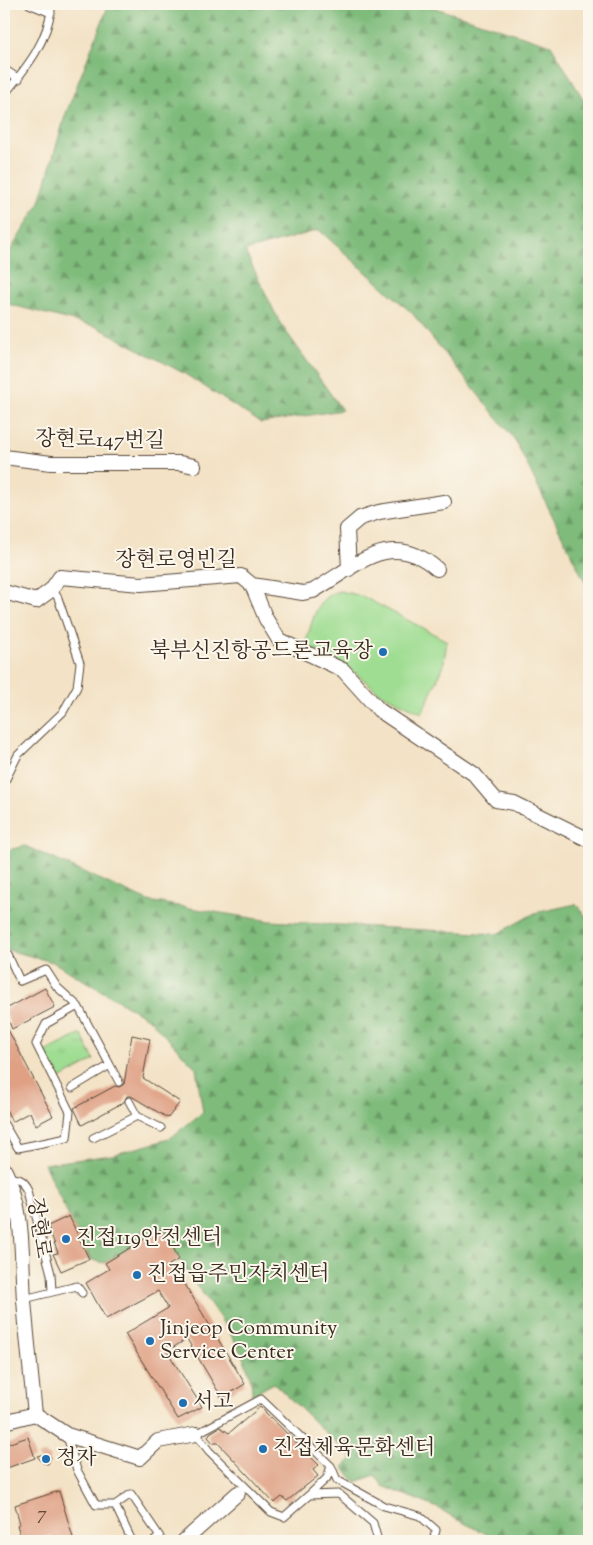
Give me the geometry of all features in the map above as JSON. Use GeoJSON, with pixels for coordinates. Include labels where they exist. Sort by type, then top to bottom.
{"type":"FeatureCollection","features":[{"type":"Feature","properties":{"kind":"street","name":"장현로147번길"},"geometry":{"type":"LineString","coordinates":[[4,457],[51,463],[180,463],[194,466]]}},
{"type":"Feature","properties":{"kind":"street"},"geometry":{"type":"LineString","coordinates":[[349,569],[347,529],[360,518],[379,512],[444,502]]}},
{"type":"Feature","properties":{"kind":"street"},"geometry":{"type":"LineString","coordinates":[[252,585],[303,593],[313,591],[373,556],[391,549],[403,550],[428,562],[437,569]]}},
{"type":"Feature","properties":{"kind":"street","name":"장현로영빈길"},"geometry":{"type":"LineString","coordinates":[[4,592],[36,602],[52,588],[60,577],[70,576],[141,584],[241,576],[252,585],[266,619],[279,640],[343,670],[379,710],[474,774],[496,800],[514,804],[589,840]]}},
{"type":"Feature","properties":{"kind":"street","name":"장현로"},"geometry":{"type":"LineString","coordinates":[[6,1174],[22,1232],[24,1299],[35,1414]]}},
{"type":"Feature","properties":{"kind":"street"},"geometry":{"type":"LineString","coordinates":[[4,1422],[35,1414],[67,1435],[140,1458],[158,1442],[196,1434]]}},
{"type":"Feature","properties":{"kind":"street"},"geometry":{"type":"LineString","coordinates":[[184,1541],[238,1493]]}},
{"type":"Feature","properties":{"kind":"lane"},"geometry":{"type":"LineString","coordinates":[[28,4],[51,13]]}},
{"type":"Feature","properties":{"kind":"lane"},"geometry":{"type":"LineString","coordinates":[[4,95],[34,59],[51,13],[52,4]]}},
{"type":"Feature","properties":{"kind":"lane"},"geometry":{"type":"LineString","coordinates":[[4,69],[18,79]]}},
{"type":"Feature","properties":{"kind":"lane"},"geometry":{"type":"LineString","coordinates":[[4,783],[18,755],[62,712],[77,687],[80,663],[58,598],[52,588]]}},
{"type":"Feature","properties":{"kind":"lane"},"geometry":{"type":"LineString","coordinates":[[8,955],[20,981],[46,970],[57,987],[78,1006],[119,1082]]}},
{"type":"Feature","properties":{"kind":"lane"},"geometry":{"type":"LineString","coordinates":[[4,1124],[18,1148],[67,1138],[70,1112],[36,1044],[46,1024],[78,1006]]}},
{"type":"Feature","properties":{"kind":"lane"},"geometry":{"type":"LineString","coordinates":[[72,1088],[110,1065]]}},
{"type":"Feature","properties":{"kind":"lane"},"geometry":{"type":"LineString","coordinates":[[129,1101],[138,1116],[161,1128]]}},
{"type":"Feature","properties":{"kind":"lane"},"geometry":{"type":"LineString","coordinates":[[92,1138],[138,1116]]}},
{"type":"Feature","properties":{"kind":"lane"},"geometry":{"type":"LineString","coordinates":[[6,1174],[25,1182],[29,1190],[51,1274],[52,1292]]}},
{"type":"Feature","properties":{"kind":"lane"},"geometry":{"type":"LineString","coordinates":[[24,1299],[78,1286],[82,1293]]}},
{"type":"Feature","properties":{"kind":"lane"},"geometry":{"type":"LineString","coordinates":[[331,1466],[327,1478],[284,1517],[271,1512],[209,1451],[196,1434],[261,1399],[331,1466],[338,1480],[384,1506],[420,1516],[436,1530],[433,1541]]}},
{"type":"Feature","properties":{"kind":"lane"},"geometry":{"type":"LineString","coordinates":[[67,1435],[77,1470],[96,1505],[115,1505],[131,1494],[160,1537],[154,1541]]}},
{"type":"Feature","properties":{"kind":"lane"},"geometry":{"type":"LineString","coordinates":[[309,1495],[339,1494],[372,1523],[378,1541]]}},
{"type":"Feature","properties":{"kind":"lane"},"geometry":{"type":"LineString","coordinates":[[115,1505],[132,1541]]}},
{"type":"Feature","properties":{"kind":"green space"},"geometry":{"type":"Polygon","coordinates":[[[109,4],[423,4],[551,45],[589,109],[589,590],[515,440],[412,313],[319,230],[245,251],[280,323],[342,410],[261,423],[185,374],[97,327],[4,303],[4,261],[40,202],[65,116],[109,4]]]}},
{"type":"Feature","properties":{"kind":"green space","name":"북부신진항공드론교육장"},"geometry":{"type":"Polygon","coordinates":[[[340,591],[362,596],[447,641],[443,667],[422,713],[380,693],[348,667],[305,645],[320,605],[325,598],[340,591]]]}},
{"type":"Feature","properties":{"kind":"green space"},"geometry":{"type":"Polygon","coordinates":[[[25,846],[148,901],[270,921],[497,934],[535,913],[576,904],[589,920],[589,1541],[501,1541],[440,1509],[383,1486],[375,1475],[356,1482],[343,1467],[352,1458],[274,1383],[252,1395],[251,1379],[236,1343],[179,1259],[163,1229],[105,1263],[89,1259],[44,1164],[112,1155],[169,1139],[203,1112],[196,1068],[149,1019],[53,962],[4,949],[4,851],[25,846]]]}},
{"type":"Feature","properties":{"kind":"green space"},"geometry":{"type":"Polygon","coordinates":[[[81,1034],[94,1060],[60,1079],[45,1052],[81,1034]]]}},
{"type":"Feature","properties":{"kind":"building"},"geometry":{"type":"Polygon","coordinates":[[[45,988],[55,1007],[12,1029],[4,1010],[45,988]]]}},
{"type":"Feature","properties":{"kind":"building"},"geometry":{"type":"Polygon","coordinates":[[[4,1022],[53,1116],[36,1125],[30,1112],[12,1122],[4,1105],[4,1022]]]}},
{"type":"Feature","properties":{"kind":"building"},"geometry":{"type":"Polygon","coordinates":[[[132,1035],[150,1039],[143,1078],[180,1102],[168,1118],[131,1096],[127,1096],[124,1102],[82,1125],[74,1108],[115,1086],[119,1087],[124,1084],[132,1035]]]}},
{"type":"Feature","properties":{"kind":"building","name":"진접119안전센터"},"geometry":{"type":"Polygon","coordinates":[[[69,1216],[89,1259],[61,1271],[53,1254],[58,1253],[48,1226],[69,1216]]]}},
{"type":"Feature","properties":{"kind":"building"},"geometry":{"type":"Polygon","coordinates":[[[163,1228],[179,1259],[169,1265],[179,1283],[183,1281],[245,1384],[222,1398],[187,1339],[167,1351],[202,1407],[178,1419],[125,1334],[168,1308],[158,1291],[106,1319],[86,1283],[109,1269],[105,1263],[163,1228]]]}},
{"type":"Feature","properties":{"kind":"building","name":"진접체육문화센터"},"geometry":{"type":"Polygon","coordinates":[[[260,1407],[319,1465],[313,1470],[318,1476],[287,1501],[282,1497],[274,1503],[218,1443],[213,1443],[208,1437],[210,1433],[220,1427],[229,1433],[260,1407]]]}},
{"type":"Feature","properties":{"kind":"building"},"geometry":{"type":"Polygon","coordinates":[[[28,1437],[35,1458],[4,1469],[4,1445],[28,1437]]]}},
{"type":"Feature","properties":{"kind":"building","name":"정자"},"geometry":{"type":"Polygon","coordinates":[[[45,1454],[51,1457],[48,1464],[43,1463],[37,1456],[45,1454]]]}},
{"type":"Feature","properties":{"kind":"building"},"geometry":{"type":"Polygon","coordinates":[[[59,1491],[74,1541],[55,1541],[53,1535],[33,1541],[22,1541],[17,1525],[20,1524],[15,1505],[59,1491]]]}},
{"type":"Feature","properties":{"kind":"place","name":"북부신진항공드론교육장"},"geometry":{"type":"Point","coordinates":[383,652]}},
{"type":"Feature","properties":{"kind":"place","name":"진접119안전센터"},"geometry":{"type":"Point","coordinates":[66,1239]}},
{"type":"Feature","properties":{"kind":"place","name":"진접읍주민자치센터"},"geometry":{"type":"Point","coordinates":[137,1275]}},
{"type":"Feature","properties":{"kind":"place","name":"Jinjeop Community Service Center"},"geometry":{"type":"Point","coordinates":[150,1341]}},
{"type":"Feature","properties":{"kind":"place","name":"서고"},"geometry":{"type":"Point","coordinates":[183,1403]}},
{"type":"Feature","properties":{"kind":"place","name":"진접체육문화센터"},"geometry":{"type":"Point","coordinates":[263,1449]}},
{"type":"Feature","properties":{"kind":"place","name":"정자"},"geometry":{"type":"Point","coordinates":[46,1459]}}]}
